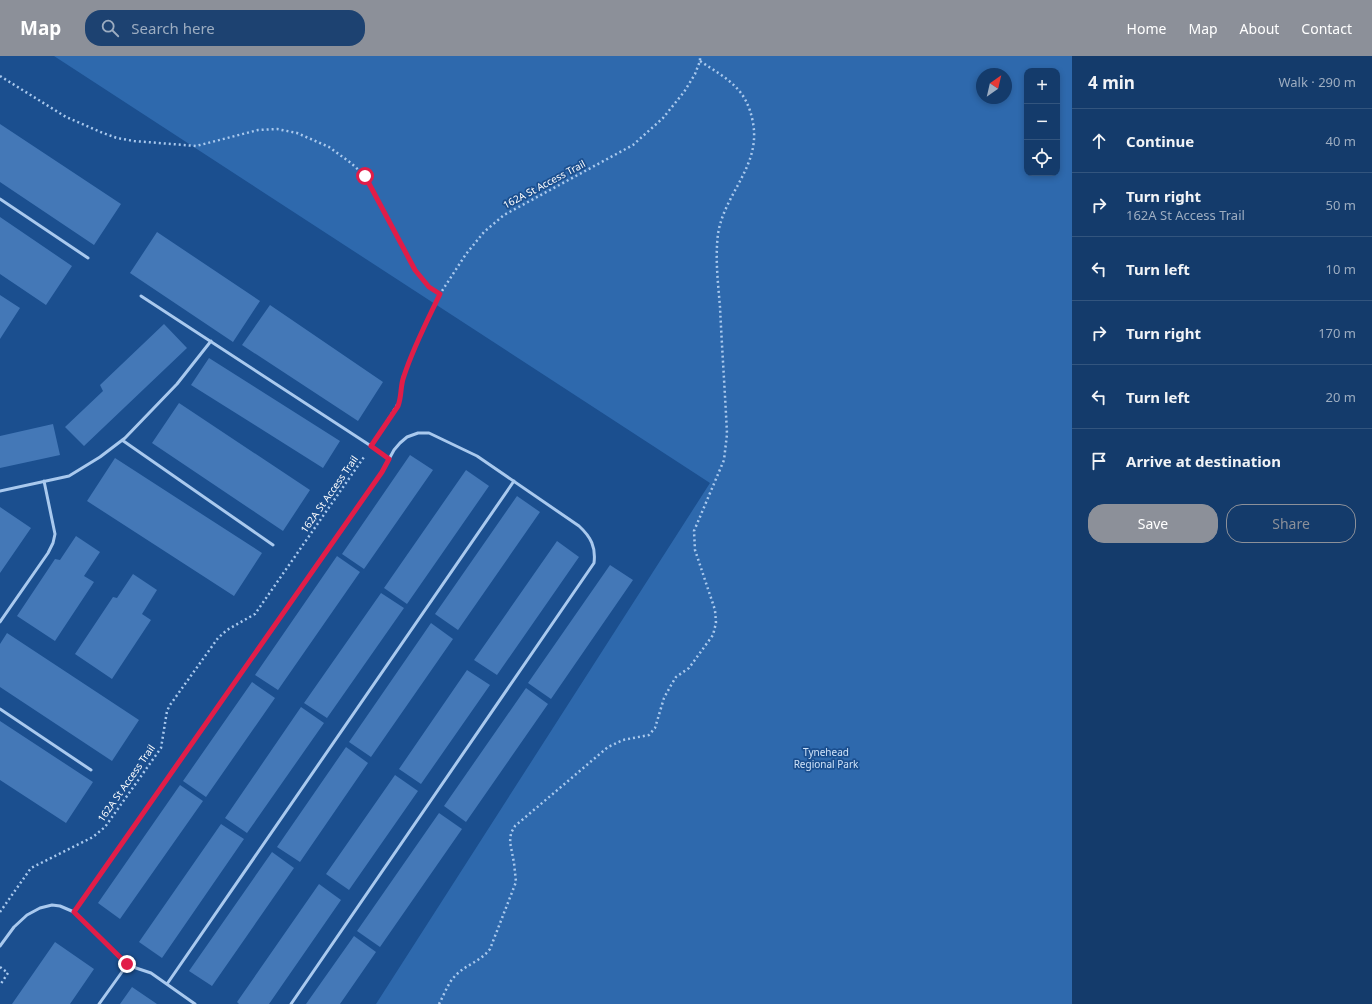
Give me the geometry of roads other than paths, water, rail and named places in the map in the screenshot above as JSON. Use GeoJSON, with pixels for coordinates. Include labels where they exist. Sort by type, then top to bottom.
{"type":"FeatureCollection","features":[{"type":"Feature","properties":{"kind":"lane"},"geometry":{"type":"LineString","coordinates":[[0,199],[88,258]]}},
{"type":"Feature","properties":{"kind":"lane"},"geometry":{"type":"LineString","coordinates":[[141,296],[389,459]]}},
{"type":"Feature","properties":{"kind":"lane"},"geometry":{"type":"LineString","coordinates":[[0,491],[69,476],[100,457],[122,440],[177,384],[211,342]]}},
{"type":"Feature","properties":{"kind":"lane"},"geometry":{"type":"LineString","coordinates":[[74,912],[382,472],[397,446],[407,437],[418,433],[430,433],[477,456],[580,526],[588,535],[595,554],[594,563],[291,1004]]}},
{"type":"Feature","properties":{"kind":"lane"},"geometry":{"type":"LineString","coordinates":[[122,440],[273,544]]}},
{"type":"Feature","properties":{"kind":"lane"},"geometry":{"type":"LineString","coordinates":[[167,984],[514,481]]}},
{"type":"Feature","properties":{"kind":"lane"},"geometry":{"type":"LineString","coordinates":[[0,622],[54,543],[55,534],[44,482]]}},
{"type":"Feature","properties":{"kind":"lane"},"geometry":{"type":"LineString","coordinates":[[0,709],[91,770]]}},
{"type":"Feature","properties":{"kind":"lane"},"geometry":{"type":"LineString","coordinates":[[0,946],[21,920],[27,915],[40,908],[60,906],[74,912],[127,964],[151,974],[196,1004]]}},
{"type":"Feature","properties":{"kind":"lane"},"geometry":{"type":"LineString","coordinates":[[99,1004],[127,964]]}},
{"type":"Feature","properties":{"kind":"park label","name":"Tynehead Regional Park"},"geometry":{"type":"Point","coordinates":[826,758]}}]}
